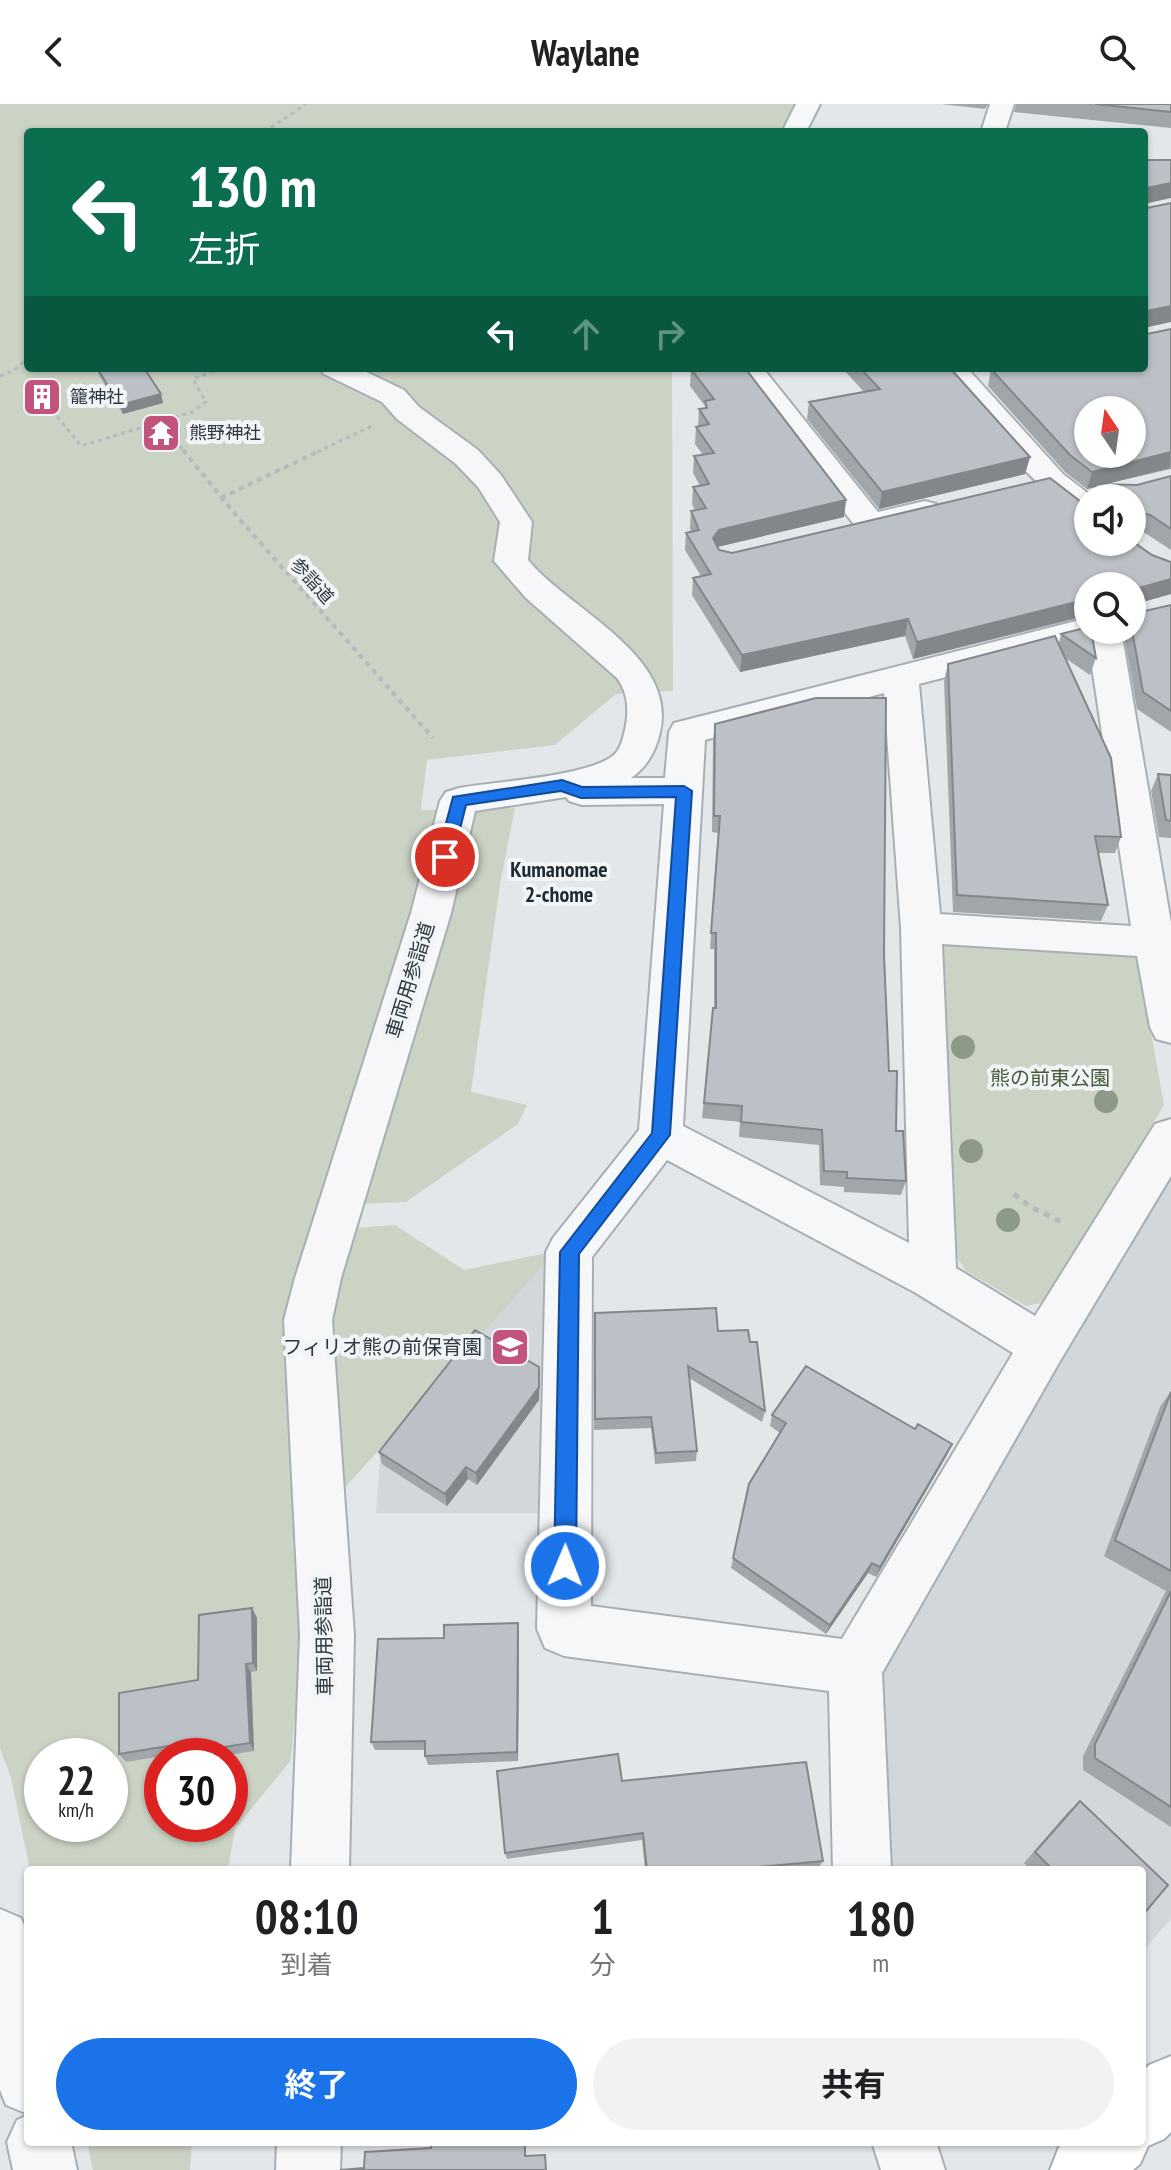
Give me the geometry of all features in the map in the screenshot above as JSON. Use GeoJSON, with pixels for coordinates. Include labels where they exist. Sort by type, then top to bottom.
{"type":"FeatureCollection","features":[{"type":"Feature","properties":{"kind":"main road"},"geometry":{"type":"LineString","coordinates":[[1146,2113],[1171,2087]]}},
{"type":"Feature","properties":{"kind":"main road"},"geometry":{"type":"LineString","coordinates":[[1082,2170],[1113,2146]]}},
{"type":"Feature","properties":{"kind":"street"},"geometry":{"type":"LineString","coordinates":[[796,128],[808,104]]}},
{"type":"Feature","properties":{"kind":"street"},"geometry":{"type":"LineString","coordinates":[[994,128],[1002,104]]}},
{"type":"Feature","properties":{"kind":"street","name":"車両用参詣道"},"geometry":{"type":"LineString","coordinates":[[320,1866],[327,1635],[308,1320],[431,913],[459,801],[600,779],[628,764],[643,726],[643,690],[624,664],[545,601],[511,561],[516,522],[490,482],[467,457],[408,413],[393,396],[342,372]]}},
{"type":"Feature","properties":{"kind":"street"},"geometry":{"type":"LineString","coordinates":[[751,372],[855,528],[957,503]]}},
{"type":"Feature","properties":{"kind":"street"},"geometry":{"type":"LineString","coordinates":[[956,374],[984,372]]}},
{"type":"Feature","properties":{"kind":"street"},"geometry":{"type":"LineString","coordinates":[[956,374],[1052,481],[1074,492]]}},
{"type":"Feature","properties":{"kind":"street"},"geometry":{"type":"LineString","coordinates":[[1015,490],[1052,481]]}},
{"type":"Feature","properties":{"kind":"street"},"geometry":{"type":"LineString","coordinates":[[855,1668],[564,1629],[569,1252],[661,1135],[687,732],[1074,633]]}},
{"type":"Feature","properties":{"kind":"street"},"geometry":{"type":"LineString","coordinates":[[1106,644],[1154,942],[1171,1027]]}},
{"type":"Feature","properties":{"kind":"street"},"geometry":{"type":"LineString","coordinates":[[901,677],[921,928],[933,1279]]}},
{"type":"Feature","properties":{"kind":"street"},"geometry":{"type":"LineString","coordinates":[[562,785],[581,792],[684,791]]}},
{"type":"Feature","properties":{"kind":"street"},"geometry":{"type":"LineString","coordinates":[[921,928],[1154,942]]}},
{"type":"Feature","properties":{"kind":"street"},"geometry":{"type":"LineString","coordinates":[[661,1135],[933,1279],[1043,1346]]}},
{"type":"Feature","properties":{"kind":"street"},"geometry":{"type":"LineString","coordinates":[[862,1866],[855,1668],[1043,1346],[1171,1137]]}},
{"type":"Feature","properties":{"kind":"street"},"geometry":{"type":"LineString","coordinates":[[0,1939],[24,2062]]}},
{"type":"Feature","properties":{"kind":"street"},"geometry":{"type":"LineString","coordinates":[[40,2146],[45,2170]]}},
{"type":"Feature","properties":{"kind":"street"},"geometry":{"type":"LineString","coordinates":[[308,2170],[309,2146]]}},
{"type":"Feature","properties":{"kind":"street"},"geometry":{"type":"LineString","coordinates":[[905,2146],[913,2170]]}},
{"type":"Feature","properties":{"kind":"path"},"geometry":{"type":"LineString","coordinates":[[269,128],[287,115],[300,112],[306,104]]}},
{"type":"Feature","properties":{"kind":"path"},"geometry":{"type":"LineString","coordinates":[[0,376],[13,371],[24,361]]}},
{"type":"Feature","properties":{"kind":"path"},"geometry":{"type":"LineString","coordinates":[[47,404],[81,446],[192,412],[206,402],[193,379],[211,372]]}},
{"type":"Feature","properties":{"kind":"path"},"geometry":{"type":"LineString","coordinates":[[221,498],[367,428],[408,413]]}},
{"type":"Feature","properties":{"kind":"path","name":"参詣道"},"geometry":{"type":"LineString","coordinates":[[154,415],[221,498],[433,738]]}},
{"type":"Feature","properties":{"kind":"path"},"geometry":{"type":"LineString","coordinates":[[169,432],[205,425]]}},
{"type":"Feature","properties":{"kind":"path"},"geometry":{"type":"LineString","coordinates":[[1014,1194],[1029,1206],[1071,1227]]}},
{"type":"Feature","properties":{"kind":"shaded area"},"geometry":{"type":"Polygon","coordinates":[[[1171,1164],[1171,1919],[1146,1947],[1146,1866],[888,1866],[879,1685],[884,1670],[1171,1164]]]}},
{"type":"Feature","properties":{"kind":"shaded area","name":"フィリオ熊の前保育園"},"geometry":{"type":"Polygon","coordinates":[[[556,1251],[544,1513],[376,1513],[381,1444],[556,1251]]]}},
{"type":"Feature","properties":{"kind":"green space"},"geometry":{"type":"Polygon","coordinates":[[[0,104],[794,104],[782,128],[24,128],[24,372],[672,372],[673,691],[616,694],[555,745],[427,760],[421,810],[515,808],[500,884],[471,1092],[527,1105],[518,1124],[406,1202],[361,1204],[355,1228],[395,1225],[464,1270],[556,1251],[311,1526],[291,1760],[248,1813],[248,1738],[144,1738],[144,1842],[233,1842],[229,1866],[29,1866],[24,1842],[128,1842],[128,1738],[24,1738],[24,1841],[11,1778],[0,1748],[0,104]]]}},
{"type":"Feature","properties":{"kind":"green space","name":"熊の前東公園"},"geometry":{"type":"Polygon","coordinates":[[[950,940],[1132,954],[1138,960],[1164,1105],[1046,1302],[1026,1306],[966,1271],[958,1259],[940,1072],[934,948],[950,940]]]}},
{"type":"Feature","properties":{"kind":"green space"},"geometry":{"type":"Polygon","coordinates":[[[88,2146],[192,2146],[190,2170],[93,2170],[88,2146]]]}},
{"type":"Feature","properties":{"kind":"building"},"geometry":{"type":"Polygon","coordinates":[[[1095,104],[1171,104],[1171,112],[1095,104]]]}},
{"type":"Feature","properties":{"kind":"building"},"geometry":{"type":"Polygon","coordinates":[[[1148,160],[1171,160],[1171,183],[1148,188],[1148,160]]]}},
{"type":"Feature","properties":{"kind":"building"},"geometry":{"type":"Polygon","coordinates":[[[1171,203],[1171,306],[1148,311],[1148,208],[1171,203]]]}},
{"type":"Feature","properties":{"kind":"building"},"geometry":{"type":"Polygon","coordinates":[[[1171,329],[1171,452],[1146,458],[1146,396],[1074,396],[1074,458],[994,372],[1148,372],[1148,334],[1171,329]]]}},
{"type":"Feature","properties":{"kind":"building"},"geometry":{"type":"Polygon","coordinates":[[[99,372],[147,372],[161,394],[120,405],[99,372]]]}},
{"type":"Feature","properties":{"kind":"building"},"geometry":{"type":"Polygon","coordinates":[[[693,372],[748,372],[846,500],[719,530],[713,538],[719,550],[732,553],[1050,478],[1074,496],[1074,556],[1146,556],[1146,551],[1171,562],[1171,579],[1146,586],[1146,572],[1074,572],[1074,603],[917,642],[908,619],[742,655],[693,578],[711,574],[686,533],[699,530],[691,511],[706,508],[693,487],[709,484],[694,456],[714,453],[696,427],[709,424],[699,409],[707,408],[705,401],[714,399],[693,372]]]}},
{"type":"Feature","properties":{"kind":"building"},"geometry":{"type":"Polygon","coordinates":[[[864,372],[954,372],[1030,457],[882,492],[809,402],[880,389],[864,372]]]}},
{"type":"Feature","properties":{"kind":"building"},"geometry":{"type":"Polygon","coordinates":[[[1087,468],[1108,468],[1092,472],[1087,468]]]}},
{"type":"Feature","properties":{"kind":"building"},"geometry":{"type":"Polygon","coordinates":[[[1171,476],[1171,529],[1146,514],[1146,484],[1141,484],[1171,476]]]}},
{"type":"Feature","properties":{"kind":"building"},"geometry":{"type":"Polygon","coordinates":[[[1171,605],[1171,711],[1143,692],[1134,644],[1146,644],[1146,611],[1171,605]]]}},
{"type":"Feature","properties":{"kind":"building"},"geometry":{"type":"Polygon","coordinates":[[[1074,631],[1074,643],[1061,634],[1074,631]]]}},
{"type":"Feature","properties":{"kind":"building"},"geometry":{"type":"Polygon","coordinates":[[[1055,636],[1111,758],[1121,837],[1095,836],[1108,905],[957,895],[948,664],[1055,636]]]}},
{"type":"Feature","properties":{"kind":"building"},"geometry":{"type":"Polygon","coordinates":[[[1076,644],[1094,644],[1096,658],[1076,644]]]}},
{"type":"Feature","properties":{"kind":"building"},"geometry":{"type":"Polygon","coordinates":[[[816,698],[886,698],[884,955],[889,1071],[897,1071],[896,1131],[903,1131],[906,1181],[847,1178],[847,1172],[824,1171],[822,1130],[741,1122],[742,1106],[704,1103],[713,1008],[716,1008],[716,933],[711,933],[720,816],[714,816],[715,724],[816,698]]]}},
{"type":"Feature","properties":{"kind":"building"},"geometry":{"type":"Polygon","coordinates":[[[1158,774],[1171,775],[1171,821],[1166,820],[1158,774]]]}},
{"type":"Feature","properties":{"kind":"building"},"geometry":{"type":"Polygon","coordinates":[[[716,1308],[718,1331],[748,1330],[750,1342],[757,1342],[765,1411],[688,1366],[697,1451],[656,1453],[651,1417],[595,1419],[595,1313],[716,1308]]]}},
{"type":"Feature","properties":{"kind":"building"},"geometry":{"type":"Polygon","coordinates":[[[475,1330],[539,1367],[539,1387],[476,1473],[466,1467],[445,1494],[379,1452],[475,1330]]]}},
{"type":"Feature","properties":{"kind":"building"},"geometry":{"type":"Polygon","coordinates":[[[806,1366],[915,1429],[918,1424],[952,1444],[880,1567],[872,1563],[830,1625],[733,1558],[749,1484],[786,1423],[772,1415],[806,1366]]]}},
{"type":"Feature","properties":{"kind":"building"},"geometry":{"type":"Polygon","coordinates":[[[1171,1392],[1171,1571],[1115,1540],[1171,1392]]]}},
{"type":"Feature","properties":{"kind":"building"},"geometry":{"type":"Polygon","coordinates":[[[1171,1591],[1171,1807],[1095,1758],[1095,1744],[1171,1591]]]}},
{"type":"Feature","properties":{"kind":"building"},"geometry":{"type":"Polygon","coordinates":[[[252,1608],[253,1663],[246,1664],[250,1743],[248,1738],[144,1738],[144,1750],[128,1753],[128,1738],[119,1738],[119,1693],[198,1680],[199,1615],[252,1608]]]}},
{"type":"Feature","properties":{"kind":"building"},"geometry":{"type":"Polygon","coordinates":[[[518,1623],[517,1752],[425,1756],[425,1741],[371,1742],[378,1639],[444,1638],[444,1625],[518,1623]]]}},
{"type":"Feature","properties":{"kind":"building"},"geometry":{"type":"Polygon","coordinates":[[[618,1754],[622,1781],[806,1762],[823,1861],[770,1866],[647,1866],[643,1833],[505,1853],[497,1771],[618,1754]]]}},
{"type":"Feature","properties":{"kind":"building"},"geometry":{"type":"Polygon","coordinates":[[[1080,1801],[1168,1885],[1146,1911],[1146,1866],[1049,1866],[1035,1852],[1080,1801]]]}},
{"type":"Feature","properties":{"kind":"building"},"geometry":{"type":"Polygon","coordinates":[[[525,2146],[525,2156],[545,2155],[546,2170],[340,2170],[364,2168],[365,2152],[525,2146]]]}},
{"type":"Feature","properties":{"kind":"place","name":"籠神社"},"geometry":{"type":"Point","coordinates":[42,397]}},
{"type":"Feature","properties":{"kind":"place","name":"熊野神社"},"geometry":{"type":"Point","coordinates":[161,433]}},
{"type":"Feature","properties":{"kind":"place","name":"フィリオ熊の前保育園"},"geometry":{"type":"Point","coordinates":[510,1347]}},
{"type":"Feature","properties":{"kind":"district","name":"Kumanomae 2-chome"},"geometry":{"type":"Point","coordinates":[559,882]}},
{"type":"Feature","properties":{"kind":"route"},"geometry":{"type":"LineString","coordinates":[[445,857],[459,801],[562,785],[581,792],[684,791],[661,1135],[569,1252],[565,1566]]}}]}
